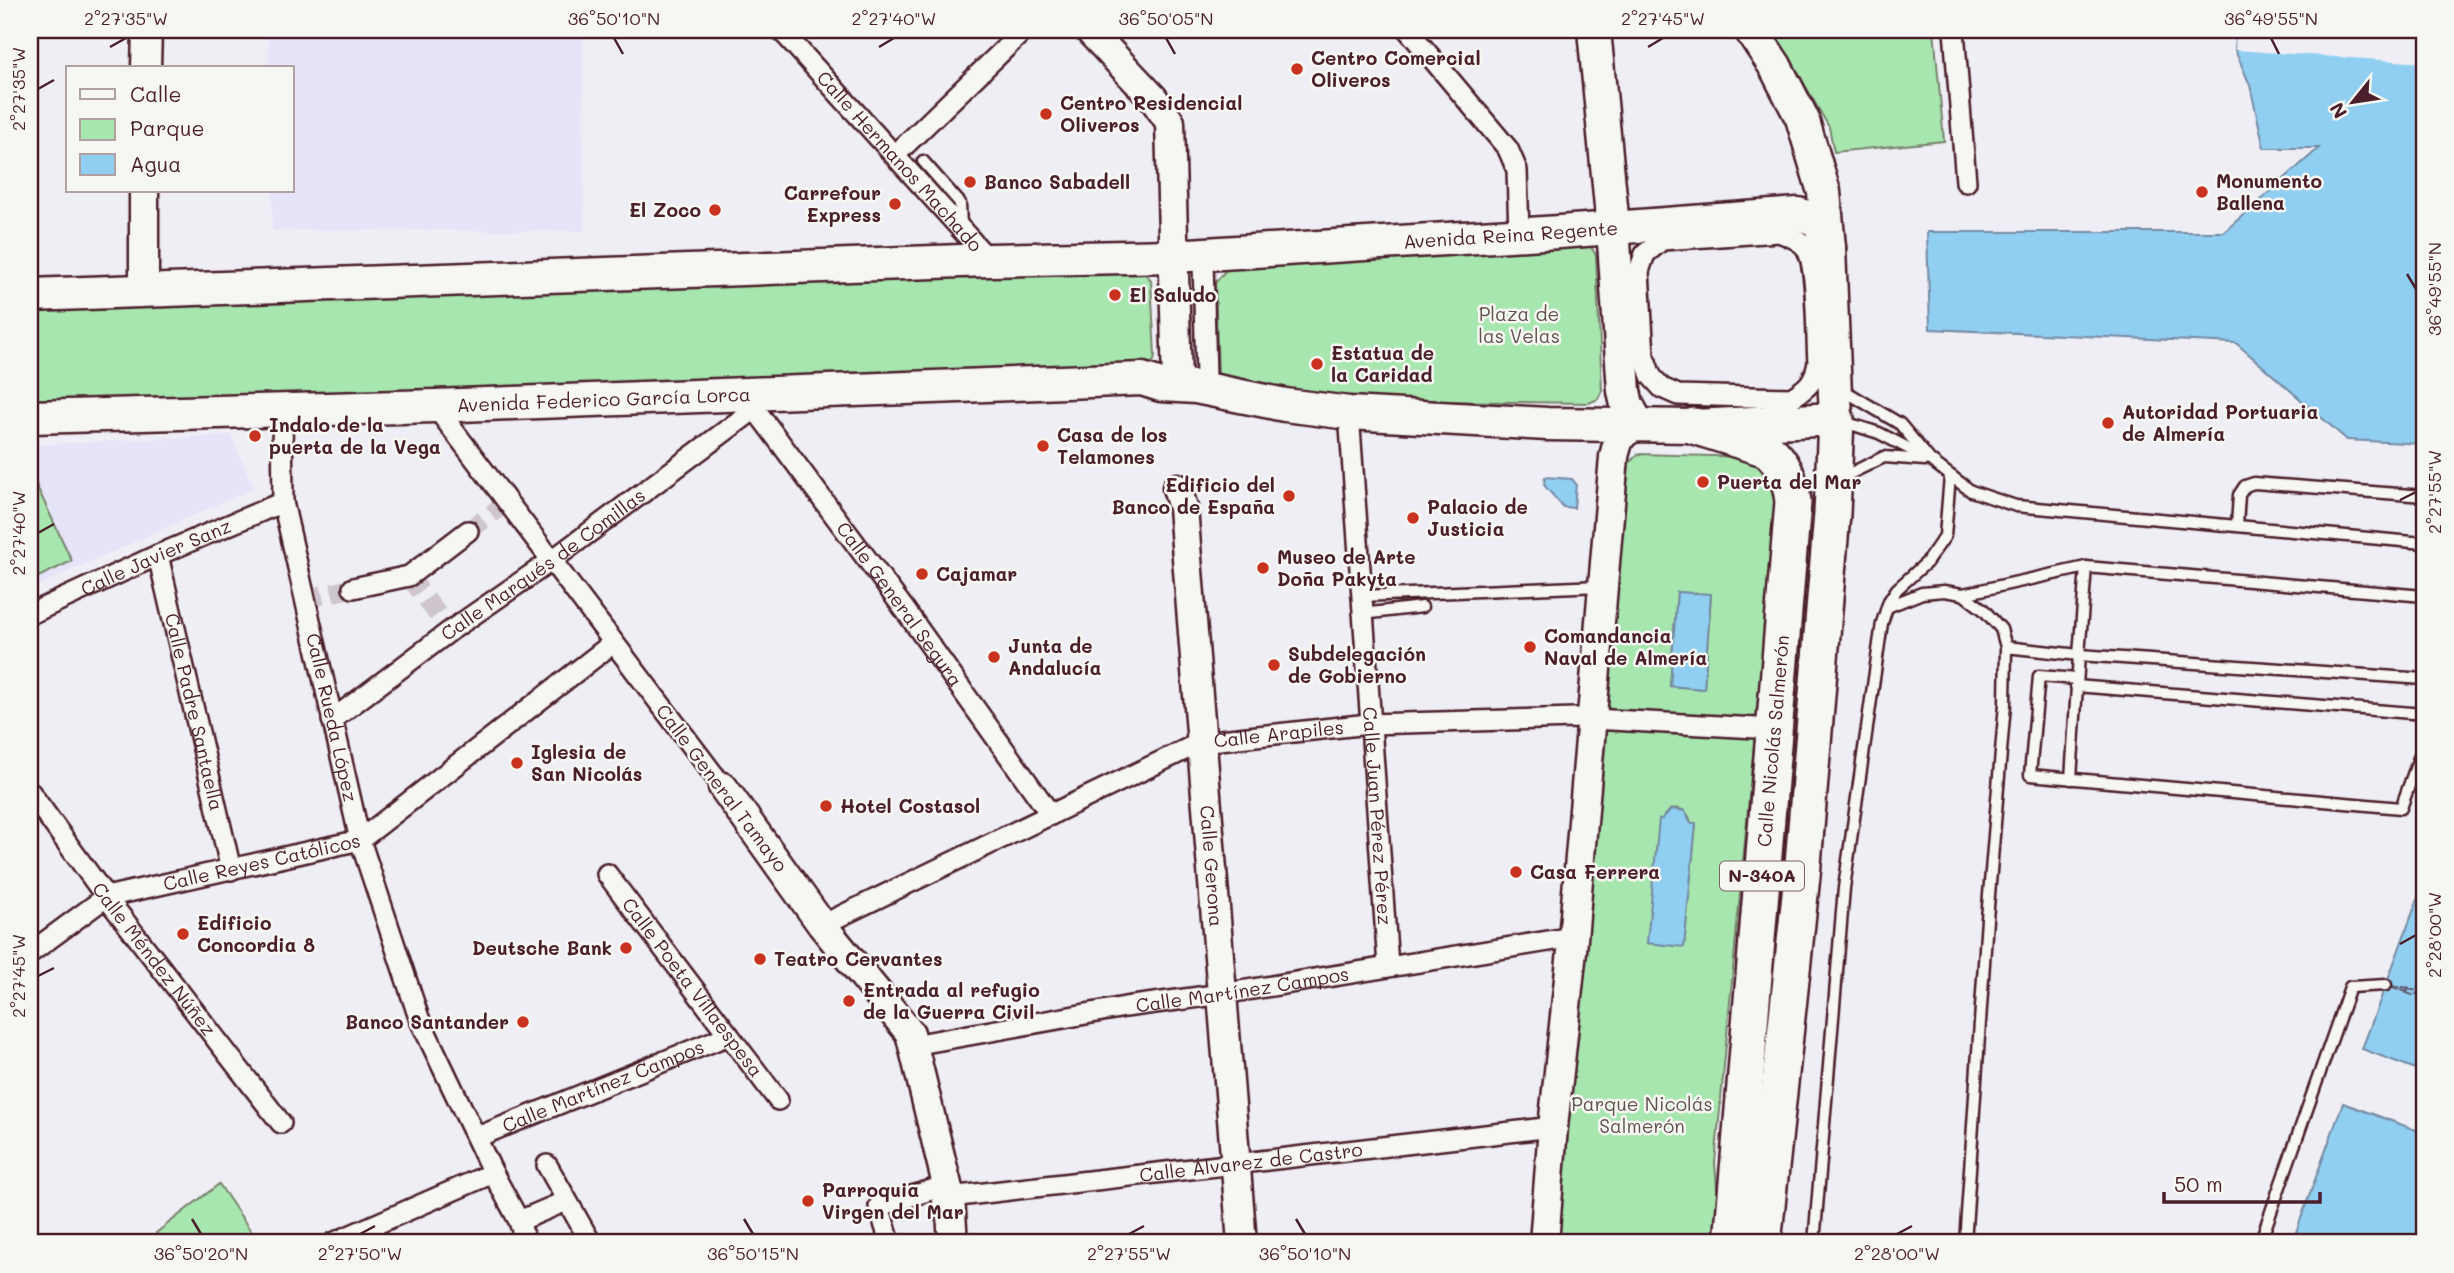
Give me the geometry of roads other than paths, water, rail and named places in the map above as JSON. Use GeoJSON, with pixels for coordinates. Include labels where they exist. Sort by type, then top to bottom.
{"type":"FeatureCollection","features":[{"type":"Feature","properties":{"kind":"highway","name":"Calle Nicolás Salmerón"},"geometry":{"type":"LineString","coordinates":[[1763,1243],[1802,876],[1835,482],[1836,419]]}},
{"type":"Feature","properties":{"kind":"highway","name":"Calle Nicolás Salmerón"},"geometry":{"type":"LineString","coordinates":[[1694,426],[1767,449],[1781,464],[1791,488],[1793,509],[1732,1243]]}},
{"type":"Feature","properties":{"kind":"main road"},"geometry":{"type":"LineString","coordinates":[[1594,30],[1613,226],[1625,391],[1627,405],[1638,425]]}},
{"type":"Feature","properties":{"kind":"main road"},"geometry":{"type":"LineString","coordinates":[[1177,386],[1349,413],[1548,424],[1694,426],[1836,419],[1824,192],[1808,134],[1788,89],[1751,30]]}},
{"type":"Feature","properties":{"kind":"main road","name":"Avenida Reina Regente"},"geometry":{"type":"LineString","coordinates":[[1173,256],[1798,214],[1818,220],[1829,248]]}},
{"type":"Feature","properties":{"kind":"main road"},"geometry":{"type":"LineString","coordinates":[[30,295],[989,260],[1173,256]]}},
{"type":"Feature","properties":{"kind":"main road","name":"Avenida Federico García Lorca"},"geometry":{"type":"LineString","coordinates":[[30,417],[756,401],[1142,379],[1161,386],[1177,386]]}},
{"type":"Feature","properties":{"kind":"street"},"geometry":{"type":"LineString","coordinates":[[146,66],[147,30]]}},
{"type":"Feature","properties":{"kind":"street","name":"Calle Hermanos Machado"},"geometry":{"type":"LineString","coordinates":[[781,30],[989,260]]}},
{"type":"Feature","properties":{"kind":"street"},"geometry":{"type":"LineString","coordinates":[[895,155],[1024,30]]}},
{"type":"Feature","properties":{"kind":"street"},"geometry":{"type":"LineString","coordinates":[[1089,30],[1153,98],[1170,122],[1177,386]]}},
{"type":"Feature","properties":{"kind":"street"},"geometry":{"type":"LineString","coordinates":[[1408,30],[1508,149],[1517,170],[1519,234]]}},
{"type":"Feature","properties":{"kind":"street"},"geometry":{"type":"LineString","coordinates":[[1954,30],[1966,182]]}},
{"type":"Feature","properties":{"kind":"street"},"geometry":{"type":"LineString","coordinates":[[144,192],[144,291]]}},
{"type":"Feature","properties":{"kind":"street"},"geometry":{"type":"LineString","coordinates":[[1779,232],[1795,238],[1806,248],[1812,265],[1818,362],[1815,377],[1806,389],[1791,398],[1678,395],[1662,388],[1651,376],[1644,356],[1639,271],[1645,254],[1662,240],[1779,232]]}},
{"type":"Feature","properties":{"kind":"street"},"geometry":{"type":"LineString","coordinates":[[1206,255],[1203,261],[1208,390]]}},
{"type":"Feature","properties":{"kind":"street","name":"Calle Marqués de Comillas"},"geometry":{"type":"LineString","coordinates":[[332,720],[450,631],[551,561],[756,401]]}},
{"type":"Feature","properties":{"kind":"street","name":"Calle General Segura"},"geometry":{"type":"LineString","coordinates":[[756,401],[1051,815]]}},
{"type":"Feature","properties":{"kind":"street","name":"Calle General Tamayo"},"geometry":{"type":"LineString","coordinates":[[435,406],[723,787],[822,925],[910,1033],[950,1197],[953,1243]]}},
{"type":"Feature","properties":{"kind":"street","name":"Calle Rueda López"},"geometry":{"type":"LineString","coordinates":[[282,410],[283,502],[360,840],[419,1018],[493,1173],[519,1221],[526,1243]]}},
{"type":"Feature","properties":{"kind":"street","name":"Calle Juan Pérez Pérez"},"geometry":{"type":"LineString","coordinates":[[1349,413],[1388,967]]}},
{"type":"Feature","properties":{"kind":"street"},"geometry":{"type":"LineString","coordinates":[[1544,1243],[1614,457],[1618,439],[1638,425]]}},
{"type":"Feature","properties":{"kind":"street","name":"Calle Gerona"},"geometry":{"type":"LineString","coordinates":[[1177,488],[1182,508],[1242,1243]]}},
{"type":"Feature","properties":{"kind":"street","name":"Calle Javier Sanz"},"geometry":{"type":"LineString","coordinates":[[30,614],[158,555],[283,502]]}},
{"type":"Feature","properties":{"kind":"street"},"geometry":{"type":"LineString","coordinates":[[353,588],[409,576],[468,531]]}},
{"type":"Feature","properties":{"kind":"street","name":"Calle Padre Santaella"},"geometry":{"type":"LineString","coordinates":[[158,555],[231,870]]}},
{"type":"Feature","properties":{"kind":"street","name":"Calle Reyes Católicos"},"geometry":{"type":"LineString","coordinates":[[30,953],[106,897],[360,840],[613,643]]}},
{"type":"Feature","properties":{"kind":"street","name":"Calle Arapiles"},"geometry":{"type":"LineString","coordinates":[[822,925],[1201,742],[1369,724],[1592,717],[1775,729]]}},
{"type":"Feature","properties":{"kind":"street","name":"Calle Méndez Núñez"},"geometry":{"type":"LineString","coordinates":[[30,792],[106,897],[281,1123]]}},
{"type":"Feature","properties":{"kind":"street","name":"Calle Poeta Villaespesa"},"geometry":{"type":"LineString","coordinates":[[607,874],[778,1100]]}},
{"type":"Feature","properties":{"kind":"street","name":"Calle Martínez Campos"},"geometry":{"type":"LineString","coordinates":[[913,1045],[1125,1007],[1222,994],[1573,937]]}},
{"type":"Feature","properties":{"kind":"street","name":"Calle Martínez Campos"},"geometry":{"type":"LineString","coordinates":[[477,1136],[729,1035]]}},
{"type":"Feature","properties":{"kind":"street","name":"Calle Álvarez de Castro"},"geometry":{"type":"LineString","coordinates":[[950,1197],[1553,1127]]}},
{"type":"Feature","properties":{"kind":"street"},"geometry":{"type":"LineString","coordinates":[[547,1165],[592,1243]]}},
{"type":"Feature","properties":{"kind":"street"},"geometry":{"type":"LineString","coordinates":[[333,1243],[493,1173]]}},
{"type":"Feature","properties":{"kind":"street"},"geometry":{"type":"LineString","coordinates":[[890,1243],[880,1206],[941,1187],[946,1243]]}},
{"type":"Feature","properties":{"kind":"street"},"geometry":{"type":"LineString","coordinates":[[519,1221],[566,1201]]}},
{"type":"Feature","properties":{"kind":"lane"},"geometry":{"type":"LineString","coordinates":[[923,161],[960,203],[961,227]]}},
{"type":"Feature","properties":{"kind":"lane"},"geometry":{"type":"LineString","coordinates":[[1836,384],[1852,397],[1900,424],[1930,460],[1950,477],[1971,491],[2016,506],[2424,543]]}},
{"type":"Feature","properties":{"kind":"lane"},"geometry":{"type":"LineString","coordinates":[[1836,419],[1879,433],[1930,460]]}},
{"type":"Feature","properties":{"kind":"lane"},"geometry":{"type":"LineString","coordinates":[[1835,482],[1884,457],[1930,460]]}},
{"type":"Feature","properties":{"kind":"lane"},"geometry":{"type":"LineString","coordinates":[[1814,1243],[1844,888],[1882,623],[1897,589],[1927,563],[1945,536],[1950,477]]}},
{"type":"Feature","properties":{"kind":"lane"},"geometry":{"type":"LineString","coordinates":[[2237,525],[2239,495],[2245,486],[2254,484],[2424,496]]}},
{"type":"Feature","properties":{"kind":"lane"},"geometry":{"type":"LineString","coordinates":[[1887,607],[1922,593],[1944,591],[1963,594],[2086,567],[2424,596]]}},
{"type":"Feature","properties":{"kind":"lane"},"geometry":{"type":"LineString","coordinates":[[2071,779],[2086,567]]}},
{"type":"Feature","properties":{"kind":"lane"},"geometry":{"type":"LineString","coordinates":[[1361,605],[1604,586]]}},
{"type":"Feature","properties":{"kind":"lane"},"geometry":{"type":"LineString","coordinates":[[1963,594],[1984,610],[2000,629],[2006,647],[2005,704],[1965,1243]]}},
{"type":"Feature","properties":{"kind":"lane"},"geometry":{"type":"LineString","coordinates":[[1361,605],[1422,607]]}},
{"type":"Feature","properties":{"kind":"lane"},"geometry":{"type":"LineString","coordinates":[[2006,647],[2079,655],[2424,679]]}},
{"type":"Feature","properties":{"kind":"lane"},"geometry":{"type":"LineString","coordinates":[[2424,714],[2077,682],[2039,676],[2030,775],[2401,808],[2424,744]]}},
{"type":"Feature","properties":{"kind":"lane"},"geometry":{"type":"LineString","coordinates":[[2260,1243],[2350,987],[2386,985]]}},
{"type":"Feature","properties":{"kind":"water"},"geometry":{"type":"Polygon","coordinates":[[[2236,30],[2424,30],[2424,444],[2347,440],[2236,343],[1930,329],[1927,232],[2224,232],[2319,148],[2264,148],[2250,85],[2235,50],[2236,30]]]}},
{"type":"Feature","properties":{"kind":"water"},"geometry":{"type":"Polygon","coordinates":[[[1545,477],[1572,479],[1576,484],[1574,508],[1563,507],[1544,485],[1545,477]]]}},
{"type":"Feature","properties":{"kind":"water"},"geometry":{"type":"Polygon","coordinates":[[[1677,592],[1711,594],[1704,689],[1670,686],[1677,592]]]}},
{"type":"Feature","properties":{"kind":"water"},"geometry":{"type":"Polygon","coordinates":[[[1671,809],[1685,811],[1691,823],[1696,823],[1684,947],[1647,943],[1659,819],[1671,809]]]}},
{"type":"Feature","properties":{"kind":"water"},"geometry":{"type":"Polygon","coordinates":[[[2424,882],[2424,1072],[2362,1049],[2424,882]]]}},
{"type":"Feature","properties":{"kind":"water"},"geometry":{"type":"Polygon","coordinates":[[[2343,1103],[2424,1133],[2424,1243],[2292,1243],[2343,1103]]]}},
{"type":"Feature","properties":{"kind":"tunnel"},"geometry":{"type":"LineString","coordinates":[[468,531],[506,503]]}},
{"type":"Feature","properties":{"kind":"tunnel"},"geometry":{"type":"LineString","coordinates":[[409,576],[450,631]]}},
{"type":"Feature","properties":{"kind":"tunnel"},"geometry":{"type":"LineString","coordinates":[[304,599],[353,588]]}},
{"type":"Feature","properties":{"kind":"place","name":"Centro Comercial Oliveros"},"geometry":{"type":"Point","coordinates":[1297,69]}},
{"type":"Feature","properties":{"kind":"place","name":"Centro Residencial Oliveros"},"geometry":{"type":"Point","coordinates":[1046,114]}},
{"type":"Feature","properties":{"kind":"place","name":"Banco Sabadell"},"geometry":{"type":"Point","coordinates":[970,182]}},
{"type":"Feature","properties":{"kind":"place","name":"Monumento Ballena"},"geometry":{"type":"Point","coordinates":[2202,192]}},
{"type":"Feature","properties":{"kind":"place","name":"Carrefour Express"},"geometry":{"type":"Point","coordinates":[895,204]}},
{"type":"Feature","properties":{"kind":"place","name":"El Zoco"},"geometry":{"type":"Point","coordinates":[715,210]}},
{"type":"Feature","properties":{"kind":"place","name":"El Saludo"},"geometry":{"type":"Point","coordinates":[1115,295]}},
{"type":"Feature","properties":{"kind":"place","name":"Estatua de la Caridad"},"geometry":{"type":"Point","coordinates":[1317,364]}},
{"type":"Feature","properties":{"kind":"place","name":"Autoridad Portuaria de Almería"},"geometry":{"type":"Point","coordinates":[2108,423]}},
{"type":"Feature","properties":{"kind":"place","name":"Indalo de la puerta de la Vega"},"geometry":{"type":"Point","coordinates":[255,436]}},
{"type":"Feature","properties":{"kind":"place","name":"Casa de los Telamones"},"geometry":{"type":"Point","coordinates":[1043,446]}},
{"type":"Feature","properties":{"kind":"place","name":"Puerta del Mar"},"geometry":{"type":"Point","coordinates":[1703,482]}},
{"type":"Feature","properties":{"kind":"place","name":"Edificio del Banco de España"},"geometry":{"type":"Point","coordinates":[1289,496]}},
{"type":"Feature","properties":{"kind":"place","name":"Palacio de Justicia"},"geometry":{"type":"Point","coordinates":[1413,518]}},
{"type":"Feature","properties":{"kind":"place","name":"Museo de Arte Doña Pakyta"},"geometry":{"type":"Point","coordinates":[1263,568]}},
{"type":"Feature","properties":{"kind":"place","name":"Cajamar"},"geometry":{"type":"Point","coordinates":[922,574]}},
{"type":"Feature","properties":{"kind":"place","name":"Comandancia Naval de Almería"},"geometry":{"type":"Point","coordinates":[1530,647]}},
{"type":"Feature","properties":{"kind":"place","name":"Junta de Andalucía"},"geometry":{"type":"Point","coordinates":[994,657]}},
{"type":"Feature","properties":{"kind":"place","name":"Subdelegación de Gobierno"},"geometry":{"type":"Point","coordinates":[1274,665]}},
{"type":"Feature","properties":{"kind":"place","name":"Iglesia de San Nicolás"},"geometry":{"type":"Point","coordinates":[517,763]}},
{"type":"Feature","properties":{"kind":"place","name":"Hotel Costasol"},"geometry":{"type":"Point","coordinates":[826,806]}},
{"type":"Feature","properties":{"kind":"place","name":"Casa Ferrera"},"geometry":{"type":"Point","coordinates":[1516,872]}},
{"type":"Feature","properties":{"kind":"place","name":"Edificio Concordia 8"},"geometry":{"type":"Point","coordinates":[183,934]}},
{"type":"Feature","properties":{"kind":"place","name":"Deutsche Bank"},"geometry":{"type":"Point","coordinates":[626,948]}},
{"type":"Feature","properties":{"kind":"place","name":"Teatro Cervantes"},"geometry":{"type":"Point","coordinates":[760,959]}},
{"type":"Feature","properties":{"kind":"place","name":"Entrada al refugio de la Guerra Civil"},"geometry":{"type":"Point","coordinates":[849,1001]}},
{"type":"Feature","properties":{"kind":"place","name":"Banco Santander"},"geometry":{"type":"Point","coordinates":[523,1022]}},
{"type":"Feature","properties":{"kind":"place","name":"Parroquia Virgen del Mar"},"geometry":{"type":"Point","coordinates":[808,1201]}},
{"type":"Feature","properties":{"kind":"park label","name":"Plaza de las Velas"},"geometry":{"type":"Point","coordinates":[1519,325]}},
{"type":"Feature","properties":{"kind":"park label","name":"Parque Nicolás Salmerón"},"geometry":{"type":"Point","coordinates":[1642,1115]}}]}
